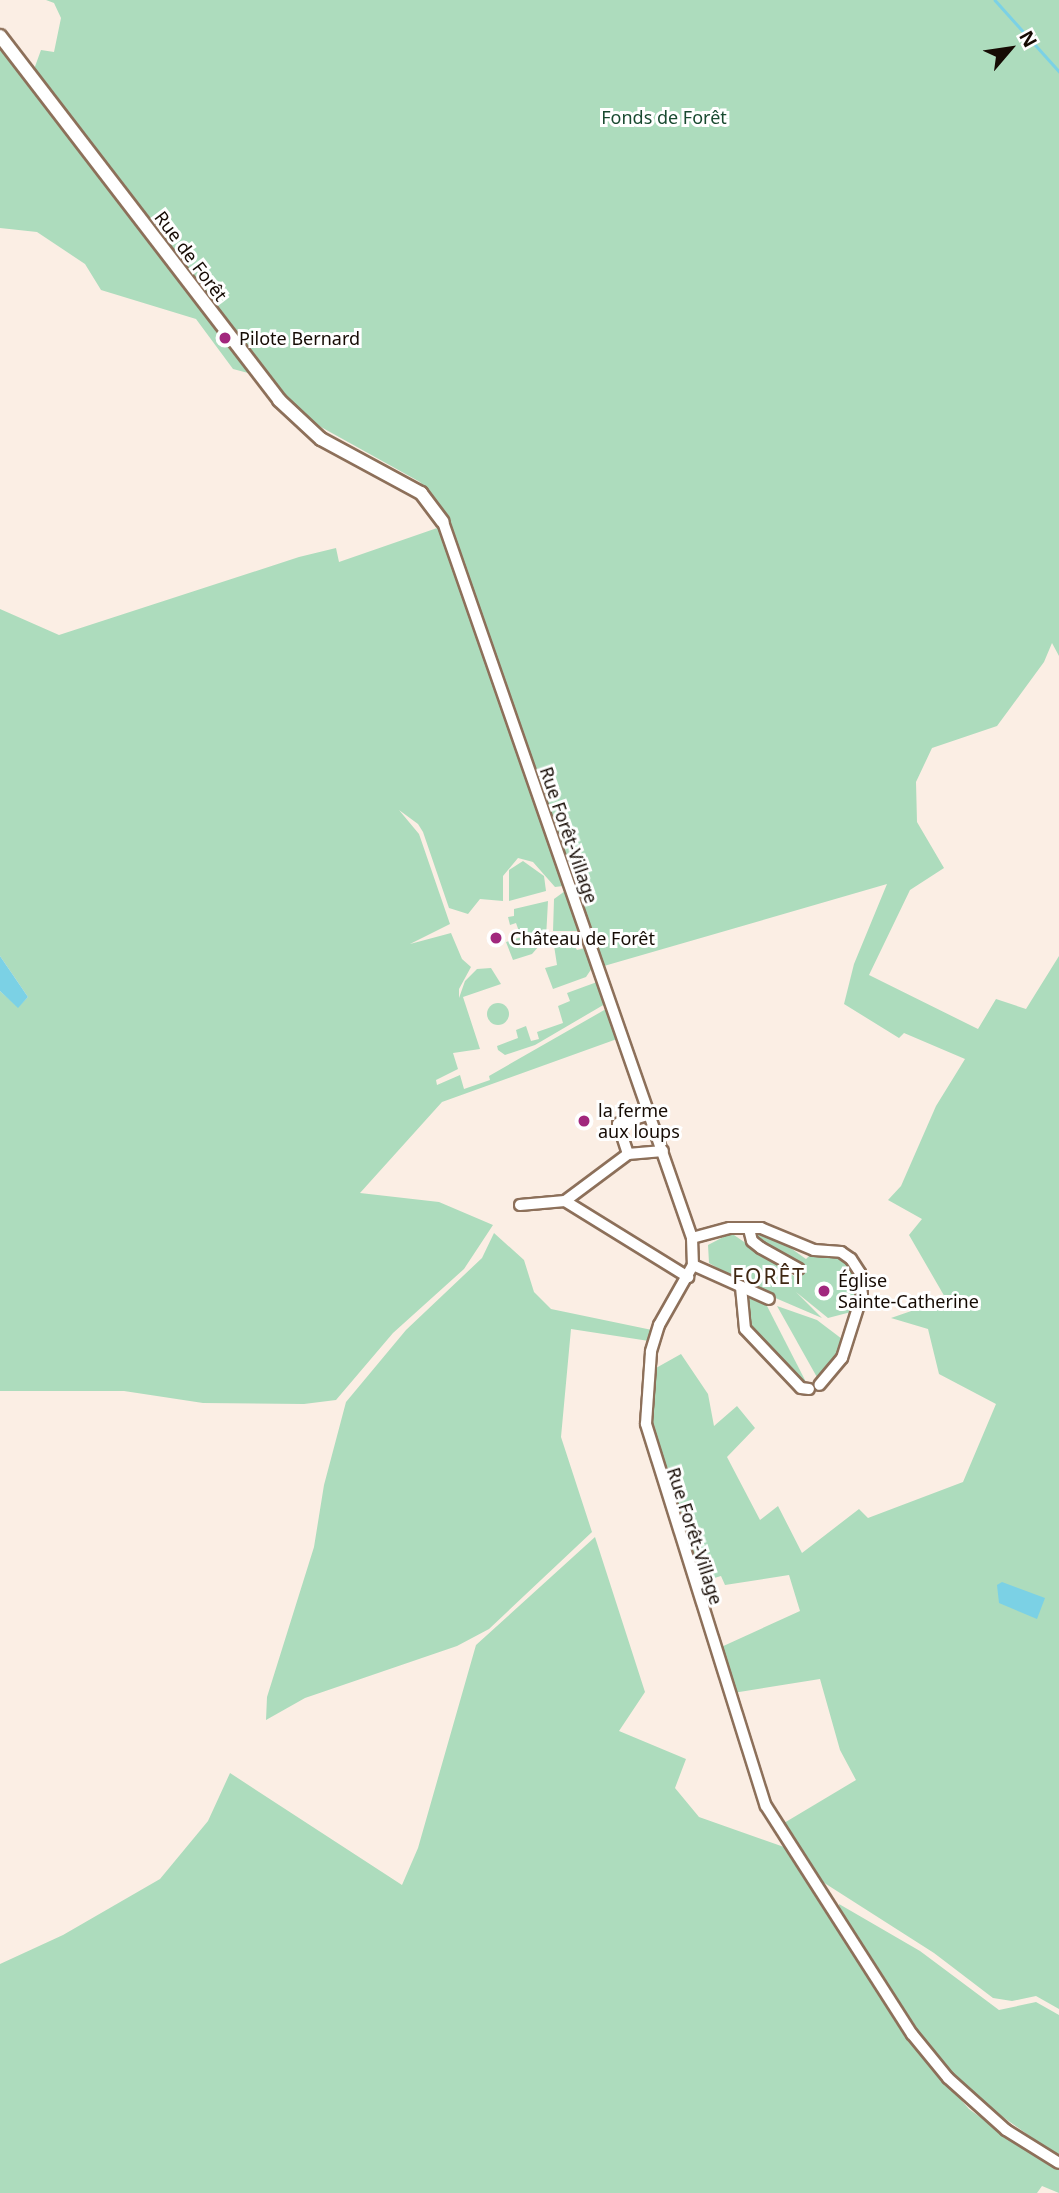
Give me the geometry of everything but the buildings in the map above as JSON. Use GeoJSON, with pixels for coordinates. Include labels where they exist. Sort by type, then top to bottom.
{"type":"FeatureCollection","features":[{"type":"Feature","properties":{"kind":"street","name":"Rue de Forêt"},"geometry":{"type":"LineString","coordinates":[[0,36],[279,400],[321,439],[421,493],[443,522]]}},
{"type":"Feature","properties":{"kind":"street","name":"Rue Forêt-Village"},"geometry":{"type":"LineString","coordinates":[[443,522],[692,1238],[693,1265],[659,1325],[648,1376],[646,1424],[766,1806],[897,2011],[948,2078],[1006,2130],[1059,2163]]}},
{"type":"Feature","properties":{"kind":"street"},"geometry":{"type":"LineString","coordinates":[[628,1154],[618,1124],[650,1114]]}},
{"type":"Feature","properties":{"kind":"street"},"geometry":{"type":"LineString","coordinates":[[520,1205],[565,1201],[628,1154],[663,1151]]}},
{"type":"Feature","properties":{"kind":"street"},"geometry":{"type":"LineString","coordinates":[[565,1201],[688,1277]]}},
{"type":"Feature","properties":{"kind":"street"},"geometry":{"type":"LineString","coordinates":[[692,1238],[761,1228],[814,1250],[841,1252],[860,1273],[863,1285],[851,1338],[842,1358],[814,1387],[801,1388],[745,1329],[741,1287]]}},
{"type":"Feature","properties":{"kind":"street"},"geometry":{"type":"LineString","coordinates":[[749,1229],[752,1241],[799,1269]]}},
{"type":"Feature","properties":{"kind":"street"},"geometry":{"type":"LineString","coordinates":[[693,1265],[769,1299]]}},
{"type":"Feature","properties":{"kind":"green space","name":"Fonds de Forêt"},"geometry":{"type":"Polygon","coordinates":[[[46,0],[1059,0],[1059,656],[1052,643],[1044,662],[997,726],[932,748],[916,782],[917,822],[944,868],[910,890],[869,975],[978,1029],[996,999],[1026,1009],[1059,956],[1059,2009],[1036,1996],[1012,2001],[993,1998],[934,1953],[815,1877],[784,1823],[856,1780],[840,1750],[820,1679],[733,1693],[719,1648],[800,1611],[789,1575],[725,1585],[721,1576],[698,1583],[649,1426],[656,1368],[681,1354],[708,1394],[714,1426],[737,1406],[755,1428],[727,1457],[760,1520],[778,1506],[802,1553],[859,1509],[868,1518],[963,1482],[996,1404],[939,1374],[928,1329],[891,1318],[946,1299],[909,1235],[922,1219],[888,1200],[901,1186],[936,1106],[965,1059],[904,1033],[899,1038],[844,1004],[854,964],[887,884],[604,966],[448,516],[420,482],[303,417],[268,378],[33,72],[41,50],[54,52],[61,18],[54,3],[46,0]]]}},
{"type":"Feature","properties":{"kind":"green space"},"geometry":{"type":"Polygon","coordinates":[[[0,44],[252,374],[233,369],[196,319],[101,290],[85,264],[37,232],[0,228],[0,44]]]}},
{"type":"Feature","properties":{"kind":"green space"},"geometry":{"type":"Polygon","coordinates":[[[440,527],[563,886],[555,887],[533,862],[518,858],[503,876],[503,901],[480,899],[468,914],[449,908],[423,832],[418,824],[399,810],[419,834],[450,924],[410,944],[451,933],[462,959],[471,967],[459,989],[459,998],[465,981],[477,969],[491,968],[501,984],[463,997],[480,1049],[453,1053],[458,1069],[436,1080],[437,1085],[460,1075],[464,1089],[490,1080],[489,1076],[606,1009],[617,1039],[442,1102],[360,1193],[439,1202],[493,1225],[464,1269],[393,1333],[336,1400],[304,1404],[203,1403],[124,1391],[0,1391],[0,991],[18,1007],[28,997],[0,956],[0,609],[59,635],[299,557],[336,548],[339,562],[440,527]]]}},
{"type":"Feature","properties":{"kind":"green space"},"geometry":{"type":"Polygon","coordinates":[[[523,861],[544,876],[546,891],[509,901],[509,870],[523,861]]]}},
{"type":"Feature","properties":{"kind":"green space"},"geometry":{"type":"Polygon","coordinates":[[[565,891],[579,931],[553,931],[554,899],[565,891]]]}},
{"type":"Feature","properties":{"kind":"green space"},"geometry":{"type":"Polygon","coordinates":[[[548,901],[546,938],[532,954],[513,960],[506,942],[521,937],[516,923],[510,925],[508,917],[514,916],[514,909],[548,901]]]}},
{"type":"Feature","properties":{"kind":"green space"},"geometry":{"type":"Polygon","coordinates":[[[567,934],[577,950],[585,948],[592,968],[586,977],[553,989],[545,968],[557,965],[553,939],[567,934]]]}},
{"type":"Feature","properties":{"kind":"green space"},"geometry":{"type":"Polygon","coordinates":[[[597,982],[605,1004],[535,1045],[505,1055],[498,1050],[497,1046],[518,1038],[516,1030],[526,1026],[531,1041],[539,1039],[537,1032],[563,1023],[558,1006],[570,1001],[567,993],[597,982]]]}},
{"type":"Feature","properties":{"kind":"green space"},"geometry":{"type":"Polygon","coordinates":[[[498,1003],[506,1006],[509,1014],[506,1022],[498,1025],[490,1022],[487,1014],[490,1006],[498,1003]]]}},
{"type":"Feature","properties":{"kind":"green space"},"geometry":{"type":"Polygon","coordinates":[[[494,1233],[524,1260],[534,1292],[551,1309],[652,1330],[649,1341],[571,1329],[561,1437],[592,1532],[489,1629],[457,1646],[305,1698],[266,1720],[267,1697],[314,1547],[324,1485],[346,1402],[406,1330],[482,1258],[494,1233]]]}},
{"type":"Feature","properties":{"kind":"green space"},"geometry":{"type":"Polygon","coordinates":[[[731,1233],[794,1276],[800,1268],[764,1248],[756,1234],[778,1239],[806,1259],[811,1254],[837,1257],[852,1264],[859,1278],[851,1312],[828,1318],[796,1292],[822,1318],[750,1287],[709,1263],[708,1245],[731,1233]]]}},
{"type":"Feature","properties":{"kind":"green space"},"geometry":{"type":"Polygon","coordinates":[[[745,1293],[766,1304],[806,1382],[803,1384],[748,1325],[745,1293]]]}},
{"type":"Feature","properties":{"kind":"green space"},"geometry":{"type":"Polygon","coordinates":[[[777,1306],[817,1320],[842,1339],[841,1356],[818,1379],[777,1306]]]}},
{"type":"Feature","properties":{"kind":"green space"},"geometry":{"type":"Polygon","coordinates":[[[595,1537],[645,1692],[619,1731],[686,1759],[675,1788],[699,1817],[784,1847],[899,2024],[935,2070],[969,2109],[1020,2146],[1059,2167],[1059,2193],[1042,2186],[1037,2193],[0,2193],[0,1964],[63,1935],[160,1879],[208,1821],[230,1773],[402,1885],[418,1848],[476,1645],[595,1537]]]}},
{"type":"Feature","properties":{"kind":"green space"},"geometry":{"type":"Polygon","coordinates":[[[839,1904],[920,1951],[999,2010],[1036,2002],[1059,2015],[1059,2157],[965,2090],[930,2052],[840,1917],[839,1904]]]}},
{"type":"Feature","properties":{"kind":"water"},"geometry":{"type":"Polygon","coordinates":[[[0,956],[28,997],[18,1008],[0,991],[0,956]]]}},
{"type":"Feature","properties":{"kind":"water"},"geometry":{"type":"Polygon","coordinates":[[[1002,1582],[1045,1598],[1037,1619],[999,1603],[997,1585],[1002,1582]]]}},
{"type":"Feature","properties":{"kind":"waterway"},"geometry":{"type":"LineString","coordinates":[[995,0],[1059,71]]}},
{"type":"Feature","properties":{"kind":"place","name":"Pilote Bernard"},"geometry":{"type":"Point","coordinates":[225,338]}},
{"type":"Feature","properties":{"kind":"place","name":"Château de Forêt"},"geometry":{"type":"Point","coordinates":[496,938]}},
{"type":"Feature","properties":{"kind":"place","name":"la ferme aux loups"},"geometry":{"type":"Point","coordinates":[584,1121]}},
{"type":"Feature","properties":{"kind":"place","name":"Église Sainte-Catherine"},"geometry":{"type":"Point","coordinates":[824,1291]}},
{"type":"Feature","properties":{"kind":"district","name":"FORÊT"},"geometry":{"type":"Point","coordinates":[769,1276]}}]}
